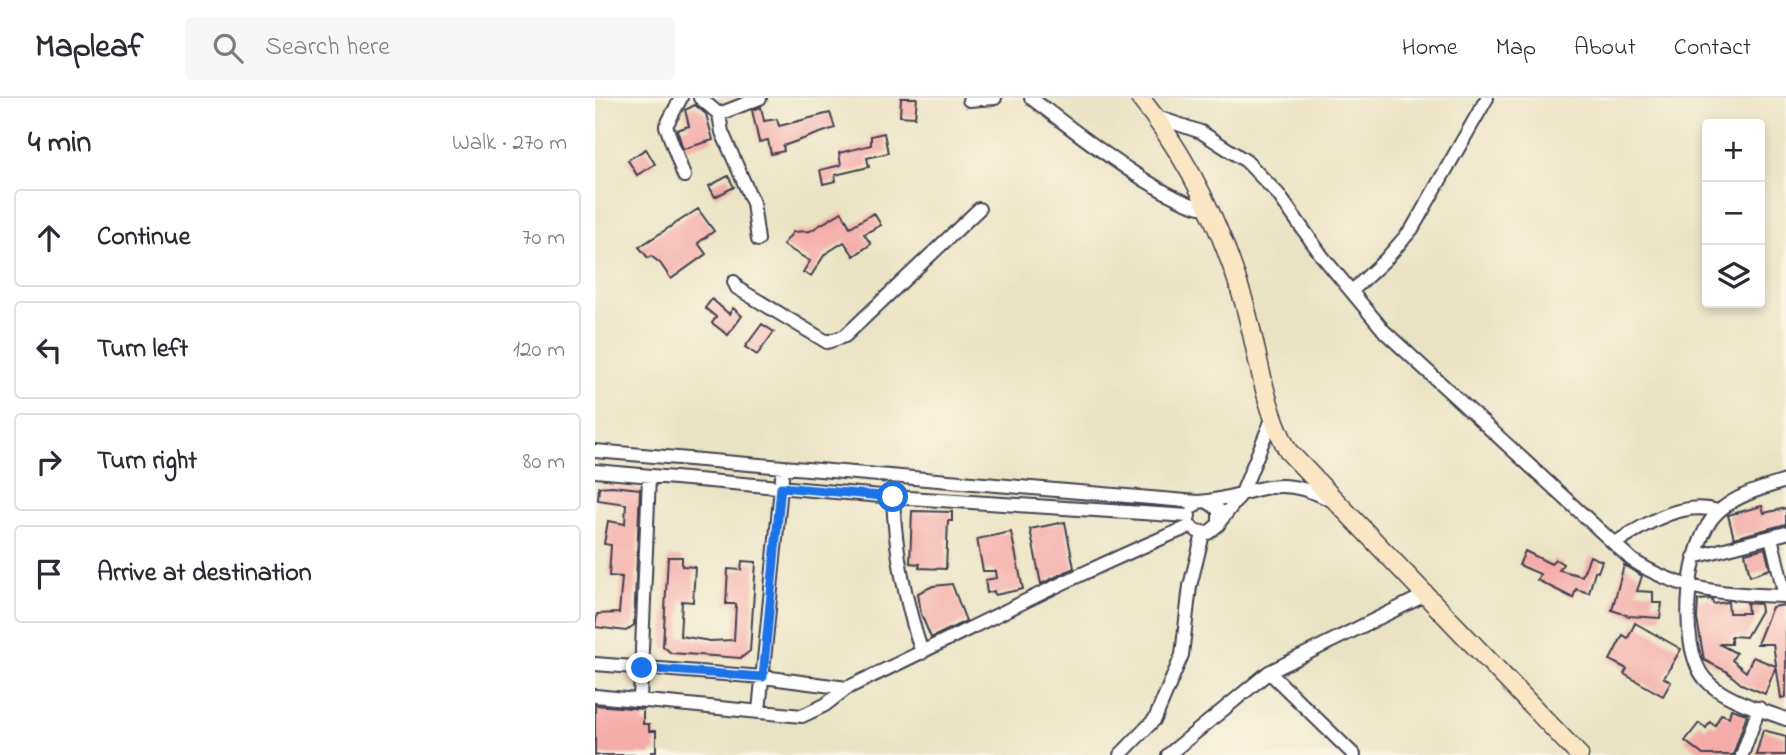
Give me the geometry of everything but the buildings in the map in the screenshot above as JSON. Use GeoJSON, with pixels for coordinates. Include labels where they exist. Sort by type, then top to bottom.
{"type":"FeatureCollection","features":[{"type":"Feature","properties":{"kind":"street"},"geometry":{"type":"LineString","coordinates":[[681,98],[666,126],[684,176]]}},
{"type":"Feature","properties":{"kind":"street"},"geometry":{"type":"LineString","coordinates":[[700,98],[719,114],[722,131],[753,202],[758,240]]}},
{"type":"Feature","properties":{"kind":"street"},"geometry":{"type":"LineString","coordinates":[[719,114],[760,98]]}},
{"type":"Feature","properties":{"kind":"street"},"geometry":{"type":"LineString","coordinates":[[969,100],[995,98]]}},
{"type":"Feature","properties":{"kind":"street"},"geometry":{"type":"LineString","coordinates":[[1031,98],[1118,162],[1185,202],[1210,208]]}},
{"type":"Feature","properties":{"kind":"street"},"geometry":{"type":"LineString","coordinates":[[1140,98],[1154,116],[1210,208],[1244,302],[1272,419],[1288,451],[1579,755]]}},
{"type":"Feature","properties":{"kind":"street"},"geometry":{"type":"LineString","coordinates":[[1353,290],[1387,259],[1412,229],[1487,98]]}},
{"type":"Feature","properties":{"kind":"street"},"geometry":{"type":"LineString","coordinates":[[1154,116],[1201,132],[1246,161],[1278,194],[1322,256],[1353,290],[1366,311],[1385,332],[1615,544],[1646,569],[1688,587],[1716,594],[1786,596],[1771,537]]}},
{"type":"Feature","properties":{"kind":"street"},"geometry":{"type":"LineString","coordinates":[[734,282],[737,288],[827,342],[835,341],[845,336],[979,209]]}},
{"type":"Feature","properties":{"kind":"street"},"geometry":{"type":"LineString","coordinates":[[1203,534],[1217,529],[1242,492],[1272,419]]}},
{"type":"Feature","properties":{"kind":"street"},"geometry":{"type":"LineString","coordinates":[[595,451],[1203,502],[1216,506],[1221,520]]}},
{"type":"Feature","properties":{"kind":"street"},"geometry":{"type":"LineString","coordinates":[[759,711],[783,467]]}},
{"type":"Feature","properties":{"kind":"street"},"geometry":{"type":"LineString","coordinates":[[595,471],[1190,521],[1203,534]]}},
{"type":"Feature","properties":{"kind":"street"},"geometry":{"type":"LineString","coordinates":[[641,699],[649,476]]}},
{"type":"Feature","properties":{"kind":"street"},"geometry":{"type":"LineString","coordinates":[[1786,481],[1741,497],[1719,511],[1709,522],[1694,557],[1688,587],[1694,656],[1698,668],[1710,684],[1786,719]]}},
{"type":"Feature","properties":{"kind":"street"},"geometry":{"type":"LineString","coordinates":[[595,696],[802,716],[825,705],[847,688],[1190,521],[1203,502],[1283,484],[1305,488],[1336,502]]}},
{"type":"Feature","properties":{"kind":"street"},"geometry":{"type":"LineString","coordinates":[[893,497],[895,549],[905,603],[922,653]]}},
{"type":"Feature","properties":{"kind":"street"},"geometry":{"type":"LineString","coordinates":[[1615,544],[1677,511],[1703,507],[1719,511]]}},
{"type":"Feature","properties":{"kind":"street"},"geometry":{"type":"LineString","coordinates":[[1694,557],[1786,533]]}},
{"type":"Feature","properties":{"kind":"street"},"geometry":{"type":"LineString","coordinates":[[1120,755],[1155,719],[1182,654],[1189,586],[1203,534]]}},
{"type":"Feature","properties":{"kind":"street"},"geometry":{"type":"LineString","coordinates":[[1168,755],[1269,672],[1427,594]]}},
{"type":"Feature","properties":{"kind":"street"},"geometry":{"type":"LineString","coordinates":[[595,664],[763,677],[847,688]]}},
{"type":"Feature","properties":{"kind":"street"},"geometry":{"type":"LineString","coordinates":[[1269,672],[1354,755]]}},
{"type":"Feature","properties":{"kind":"street"},"geometry":{"type":"LineString","coordinates":[[1742,755],[1759,708]]}},
{"type":"Feature","properties":{"kind":"route"},"geometry":{"type":"LineString","coordinates":[[642,668],[763,677],[781,487],[893,497]]}}]}
